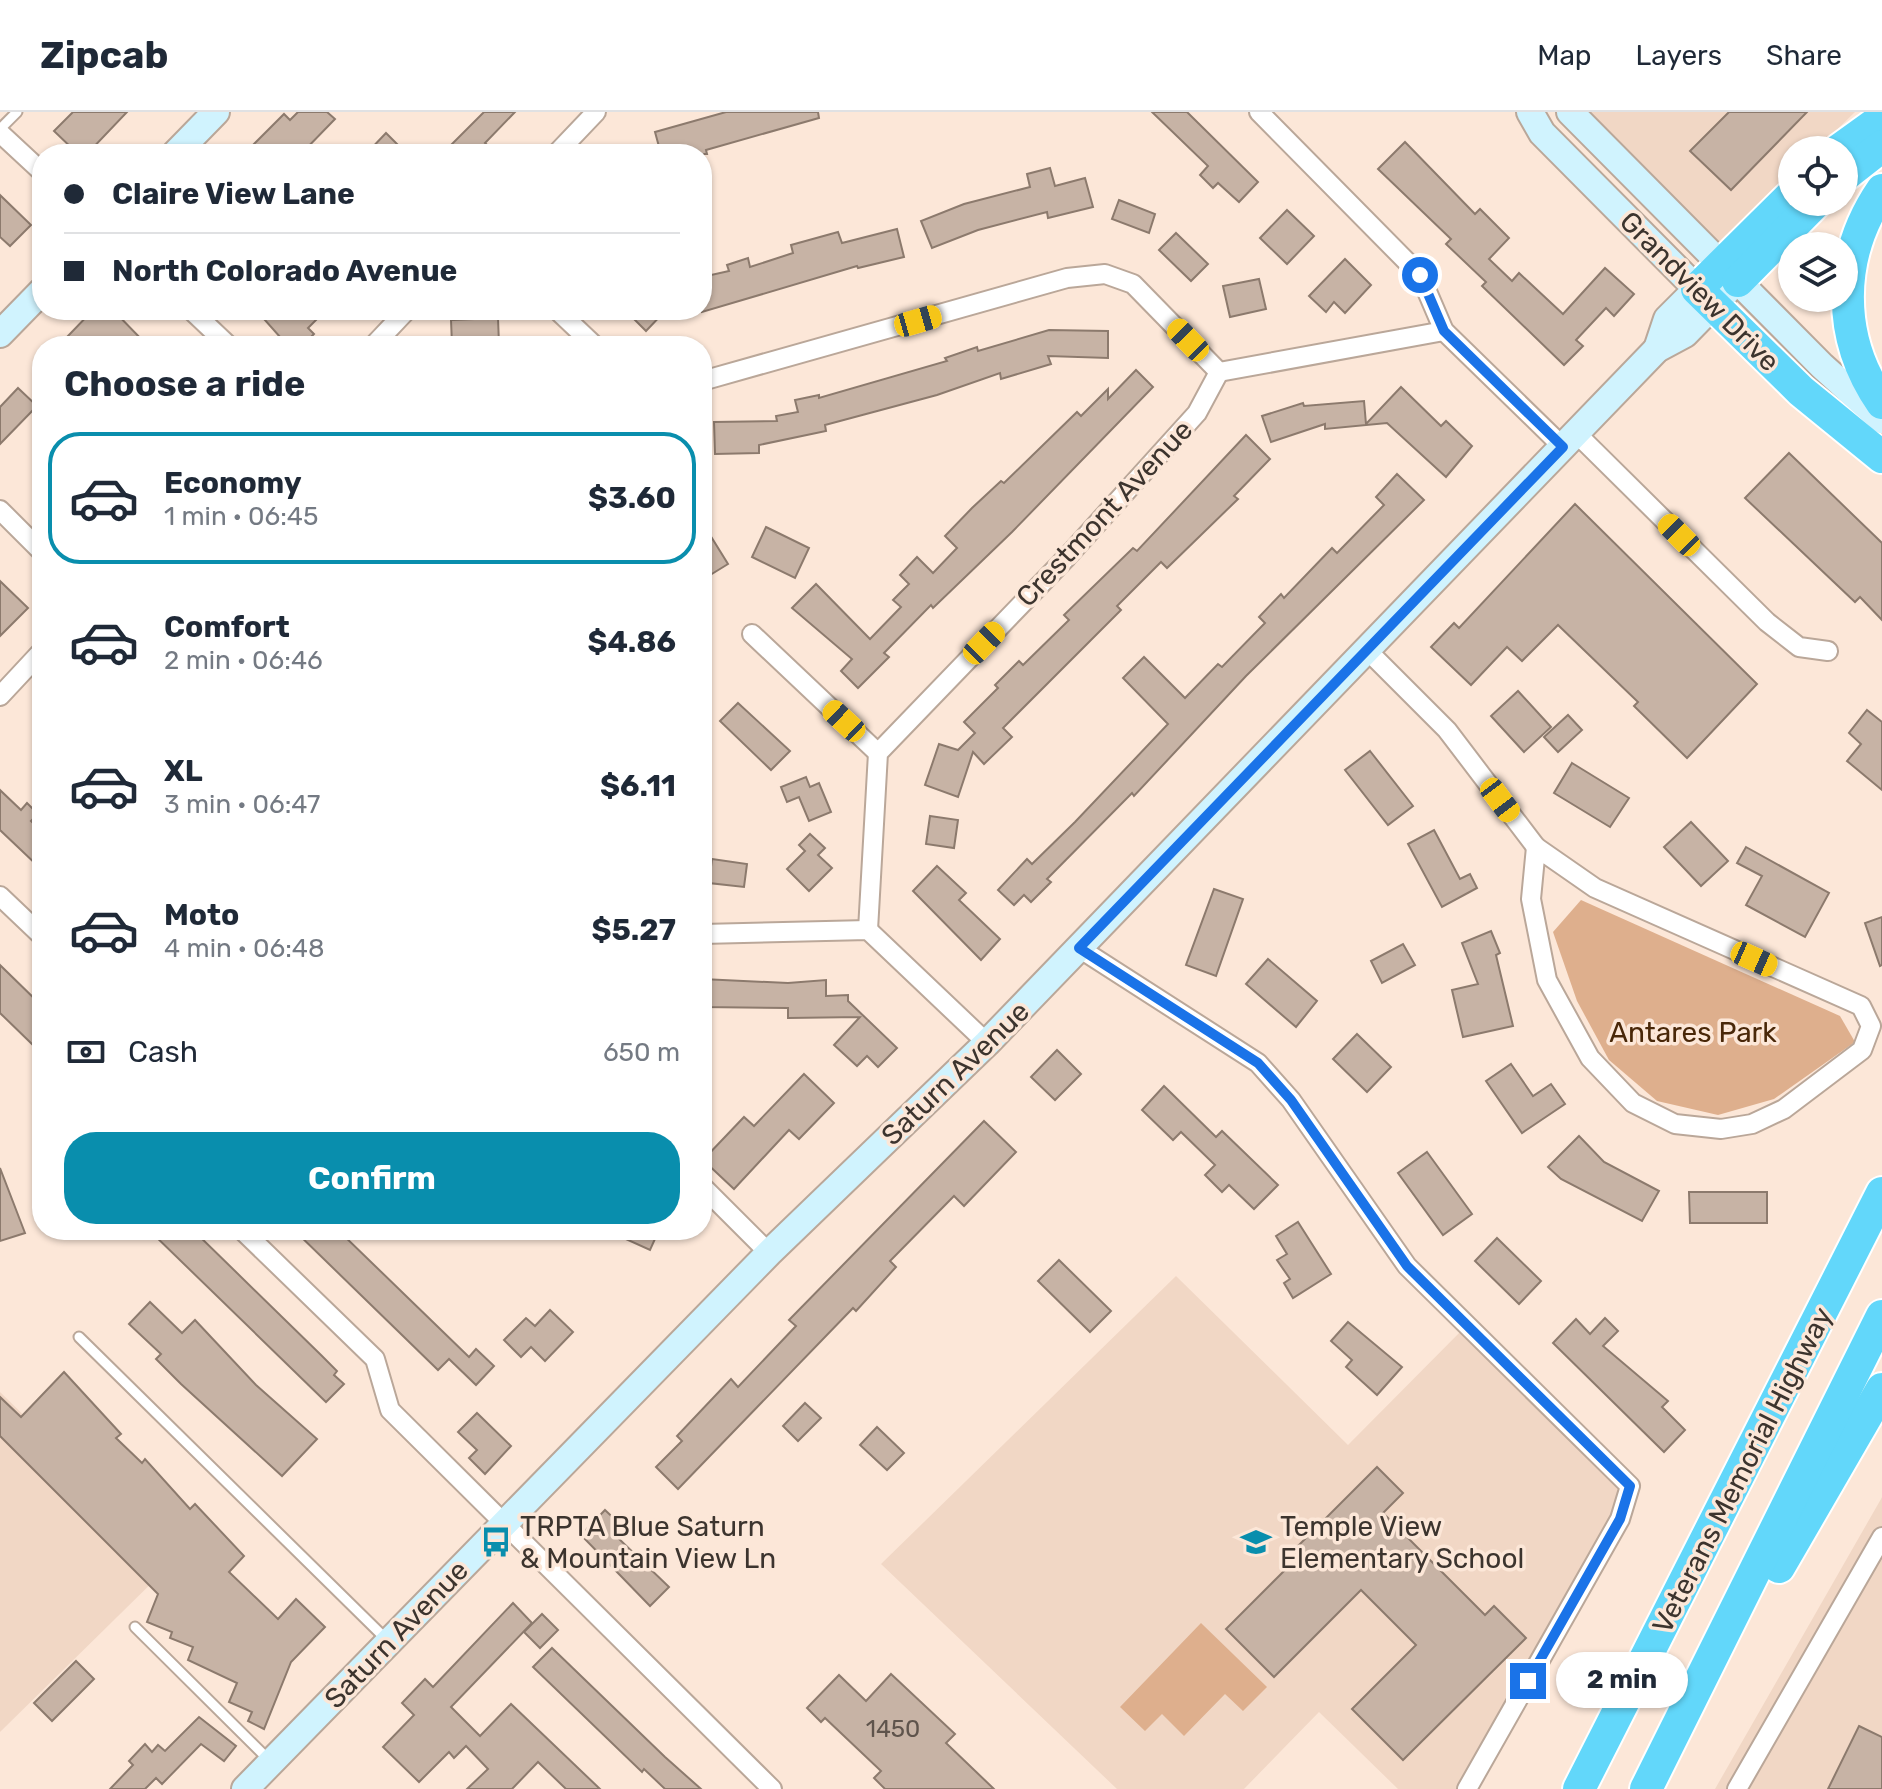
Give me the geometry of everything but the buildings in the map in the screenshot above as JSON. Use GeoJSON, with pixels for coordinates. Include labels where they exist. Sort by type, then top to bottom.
{"type":"FeatureCollection","features":[{"type":"Feature","properties":{"kind":"highway"},"geometry":{"type":"LineString","coordinates":[[1858,136],[1882,119]]}},
{"type":"Feature","properties":{"kind":"highway"},"geometry":{"type":"LineString","coordinates":[[1858,165],[1882,146]]}},
{"type":"Feature","properties":{"kind":"highway"},"geometry":{"type":"LineString","coordinates":[[1882,190],[1854,245],[1846,302],[1856,355],[1882,403]]}},
{"type":"Feature","properties":{"kind":"highway"},"geometry":{"type":"LineString","coordinates":[[1730,272],[1778,212]]}},
{"type":"Feature","properties":{"kind":"highway"},"geometry":{"type":"LineString","coordinates":[[1705,297],[1730,272],[1799,216]]}},
{"type":"Feature","properties":{"kind":"highway","name":"Grandview Drive"},"geometry":{"type":"LineString","coordinates":[[1705,297],[1801,391],[1882,457]]}},
{"type":"Feature","properties":{"kind":"highway","name":"Veterans Memorial Highway"},"geometry":{"type":"LineString","coordinates":[[1579,1789],[1882,1193]]}},
{"type":"Feature","properties":{"kind":"highway","name":"Veterans Memorial Highway"},"geometry":{"type":"LineString","coordinates":[[1646,1789],[1882,1316]]}},
{"type":"Feature","properties":{"kind":"highway"},"geometry":{"type":"LineString","coordinates":[[1654,1789],[1882,1389]]}},
{"type":"Feature","properties":{"kind":"highway"},"geometry":{"type":"LineString","coordinates":[[1567,1789],[1649,1656]]}},
{"type":"Feature","properties":{"kind":"street"},"geometry":{"type":"LineString","coordinates":[[185,144],[216,112]]}},
{"type":"Feature","properties":{"kind":"street"},"geometry":{"type":"LineString","coordinates":[[566,144],[596,112]]}},
{"type":"Feature","properties":{"kind":"street"},"geometry":{"type":"LineString","coordinates":[[1259,112],[1420,275],[1444,331],[1569,440],[1767,622],[1799,647],[1828,651]]}},
{"type":"Feature","properties":{"kind":"street","name":"Grandview Drive"},"geometry":{"type":"LineString","coordinates":[[1530,112],[1542,133],[1705,297]]}},
{"type":"Feature","properties":{"kind":"street","name":"Grandview Drive"},"geometry":{"type":"LineString","coordinates":[[1570,112],[1856,399],[1882,420]]}},
{"type":"Feature","properties":{"kind":"street"},"geometry":{"type":"LineString","coordinates":[[0,131],[32,162]]}},
{"type":"Feature","properties":{"kind":"street"},"geometry":{"type":"LineString","coordinates":[[712,378],[1067,278],[1105,274],[1133,284],[1219,372],[1444,331]]}},
{"type":"Feature","properties":{"kind":"street","name":"Saturn Avenue"},"geometry":{"type":"LineString","coordinates":[[245,1789],[769,1253],[987,1043],[1368,651],[1657,349],[1667,319],[1705,297]]}},
{"type":"Feature","properties":{"kind":"street"},"geometry":{"type":"LineString","coordinates":[[0,334],[32,301]]}},
{"type":"Feature","properties":{"kind":"street"},"geometry":{"type":"LineString","coordinates":[[202,320],[218,336]]}},
{"type":"Feature","properties":{"kind":"street"},"geometry":{"type":"LineString","coordinates":[[382,336],[398,320]]}},
{"type":"Feature","properties":{"kind":"street"},"geometry":{"type":"LineString","coordinates":[[568,320],[584,336]]}},
{"type":"Feature","properties":{"kind":"street","name":"Crestmont Avenue"},"geometry":{"type":"LineString","coordinates":[[878,753],[1067,557],[1187,424],[1219,372]]}},
{"type":"Feature","properties":{"kind":"street"},"geometry":{"type":"LineString","coordinates":[[0,510],[32,542]]}},
{"type":"Feature","properties":{"kind":"street"},"geometry":{"type":"LineString","coordinates":[[752,634],[878,753],[868,930]]}},
{"type":"Feature","properties":{"kind":"street"},"geometry":{"type":"LineString","coordinates":[[1368,651],[1447,730],[1536,847],[1595,888],[1861,1006],[1871,1026],[1862,1050],[1784,1109],[1752,1124],[1721,1129],[1675,1124],[1633,1103],[1590,1058],[1547,980],[1531,899],[1536,847]]}},
{"type":"Feature","properties":{"kind":"street"},"geometry":{"type":"LineString","coordinates":[[0,696],[32,662]]}},
{"type":"Feature","properties":{"kind":"street"},"geometry":{"type":"LineString","coordinates":[[0,896],[32,926]]}},
{"type":"Feature","properties":{"kind":"street"},"geometry":{"type":"LineString","coordinates":[[712,934],[868,930],[987,1043]]}},
{"type":"Feature","properties":{"kind":"street"},"geometry":{"type":"LineString","coordinates":[[1079,948],[1258,1063],[1291,1100],[1407,1266],[1630,1486],[1620,1519],[1467,1789]]}},
{"type":"Feature","properties":{"kind":"street"},"geometry":{"type":"LineString","coordinates":[[712,1196],[769,1253]]}},
{"type":"Feature","properties":{"kind":"street"},"geometry":{"type":"LineString","coordinates":[[252,1240],[375,1359],[390,1410],[772,1789]]}},
{"type":"Feature","properties":{"kind":"street"},"geometry":{"type":"LineString","coordinates":[[1737,1789],[1882,1537]]}},
{"type":"Feature","properties":{"kind":"lane"},"geometry":{"type":"LineString","coordinates":[[0,131],[17,112]]}},
{"type":"Feature","properties":{"kind":"lane"},"geometry":{"type":"LineString","coordinates":[[79,1337],[388,1641]]}},
{"type":"Feature","properties":{"kind":"lane"},"geometry":{"type":"LineString","coordinates":[[135,1627],[271,1762]]}},
{"type":"Feature","properties":{"kind":"shaded area"},"geometry":{"type":"Polygon","coordinates":[[[1570,112],[1855,112],[1830,136],[1778,136],[1778,187],[1710,253],[1570,112]]]}},
{"type":"Feature","properties":{"kind":"shaded area","name":"Temple View Elementary School"},"geometry":{"type":"Polygon","coordinates":[[[1176,1276],[1348,1445],[1466,1326],[1630,1486],[1467,1789],[1398,1789],[1319,1712],[1244,1789],[1117,1789],[881,1564],[1176,1276]]]}},
{"type":"Feature","properties":{"kind":"shaded area"},"geometry":{"type":"Polygon","coordinates":[[[0,1392],[173,1562],[0,1732],[0,1392]]]}},
{"type":"Feature","properties":{"kind":"shaded area"},"geometry":{"type":"Polygon","coordinates":[[[1881,1499],[1882,1789],[1715,1789],[1881,1499]]]}},
{"type":"Feature","properties":{"kind":"green space","name":"Antares Park"},"geometry":{"type":"Polygon","coordinates":[[[1581,900],[1840,1016],[1855,1042],[1774,1099],[1718,1115],[1657,1101],[1609,1060],[1577,1001],[1553,932],[1581,900]]]}},
{"type":"Feature","properties":{"kind":"green space"},"geometry":{"type":"Polygon","coordinates":[[[1201,1623],[1267,1687],[1243,1711],[1225,1694],[1184,1736],[1162,1714],[1145,1731],[1120,1707],[1201,1623]]]}},
{"type":"Feature","properties":{"kind":"place","name":"TRPTA Blue Saturn & Mountain View Ln"},"geometry":{"type":"Point","coordinates":[496,1542]}},
{"type":"Feature","properties":{"kind":"place","name":"Temple View Elementary School"},"geometry":{"type":"Point","coordinates":[1256,1542]}},
{"type":"Feature","properties":{"kind":"route"},"geometry":{"type":"LineString","coordinates":[[1420,275],[1444,331],[1563,447],[1079,948],[1258,1063],[1291,1100],[1407,1266],[1630,1486],[1620,1519],[1528,1681]]}}]}
